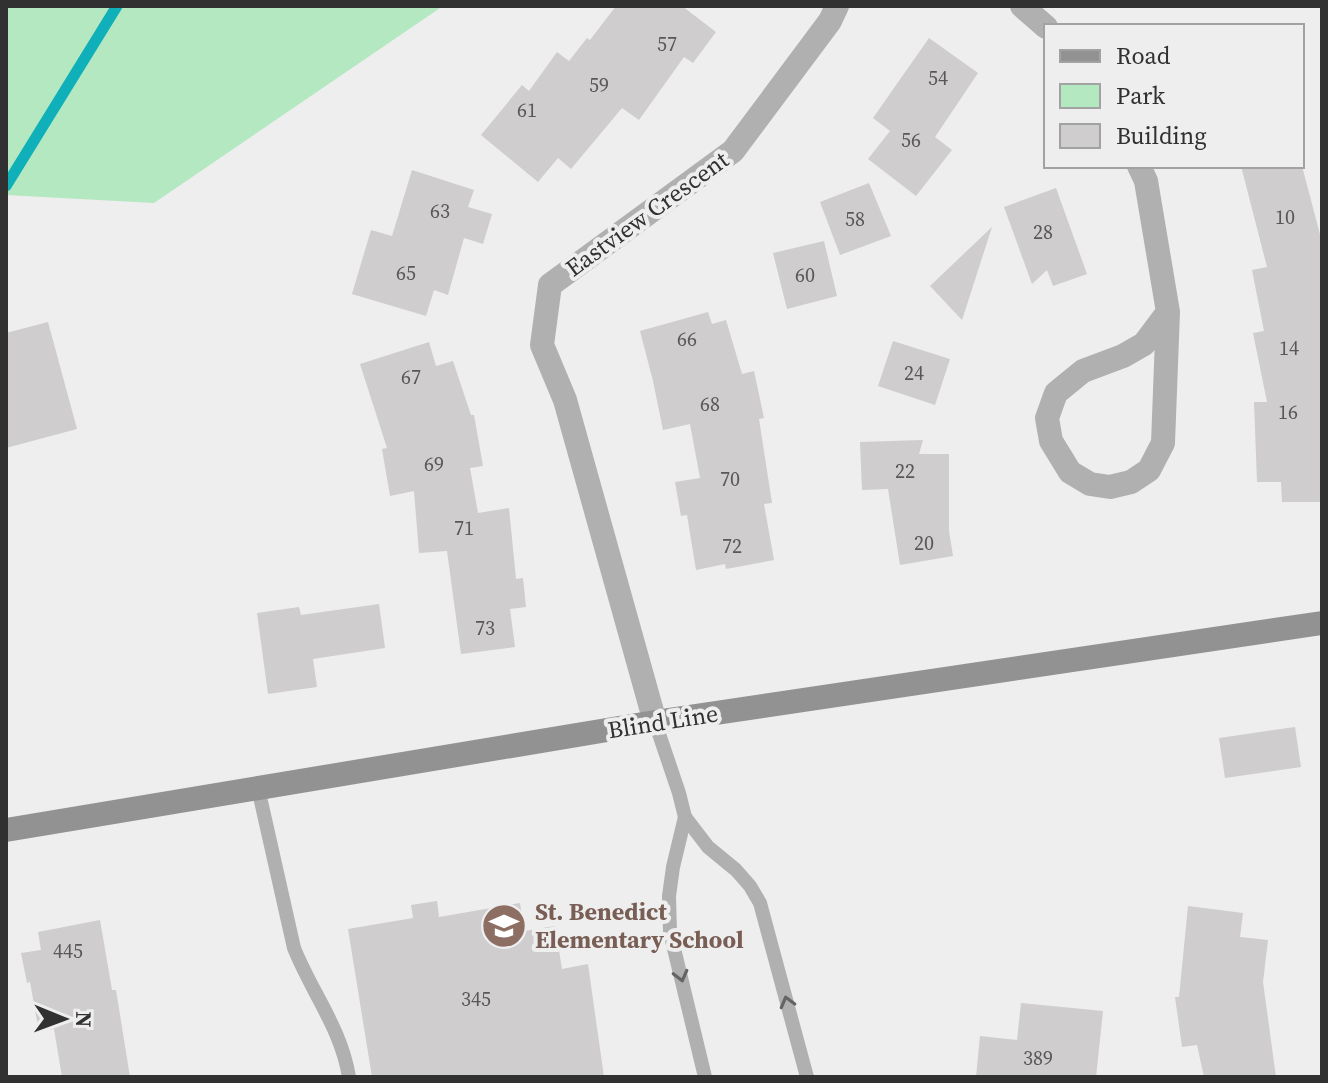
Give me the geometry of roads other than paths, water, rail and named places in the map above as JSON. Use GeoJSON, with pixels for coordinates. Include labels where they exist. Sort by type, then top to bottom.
{"type":"FeatureCollection","features":[{"type":"Feature","properties":{"kind":"street","name":"Eastview Crescent"},"geometry":{"type":"LineString","coordinates":[[655,722],[565,400],[542,345],[550,285],[733,151],[830,21],[837,6]]}},
{"type":"Feature","properties":{"kind":"street"},"geometry":{"type":"LineString","coordinates":[[1022,6],[1044,25]]}},
{"type":"Feature","properties":{"kind":"street"},"geometry":{"type":"LineString","coordinates":[[1140,168],[1146,181],[1168,312],[1163,443],[1149,470],[1131,482],[1110,487],[1090,484],[1070,472],[1051,441],[1047,418],[1056,393],[1083,371],[1123,356],[1144,344],[1168,312]]}},
{"type":"Feature","properties":{"kind":"street","name":"Blind Line"},"geometry":{"type":"LineString","coordinates":[[6,830],[655,722],[1322,623]]}},
{"type":"Feature","properties":{"kind":"lane"},"geometry":{"type":"LineString","coordinates":[[655,722],[685,817],[708,847],[750,886],[760,903],[807,1077]]}},
{"type":"Feature","properties":{"kind":"lane"},"geometry":{"type":"LineString","coordinates":[[258,788],[294,948],[334,1027],[346,1058],[349,1077]]}},
{"type":"Feature","properties":{"kind":"lane"},"geometry":{"type":"LineString","coordinates":[[685,817],[669,896],[670,932],[705,1077]]}},
{"type":"Feature","properties":{"kind":"waterway"},"geometry":{"type":"LineString","coordinates":[[6,186],[117,6]]}},
{"type":"Feature","properties":{"kind":"place","name":"St. Benedict Elementary School"},"geometry":{"type":"Point","coordinates":[504,926]}}]}
